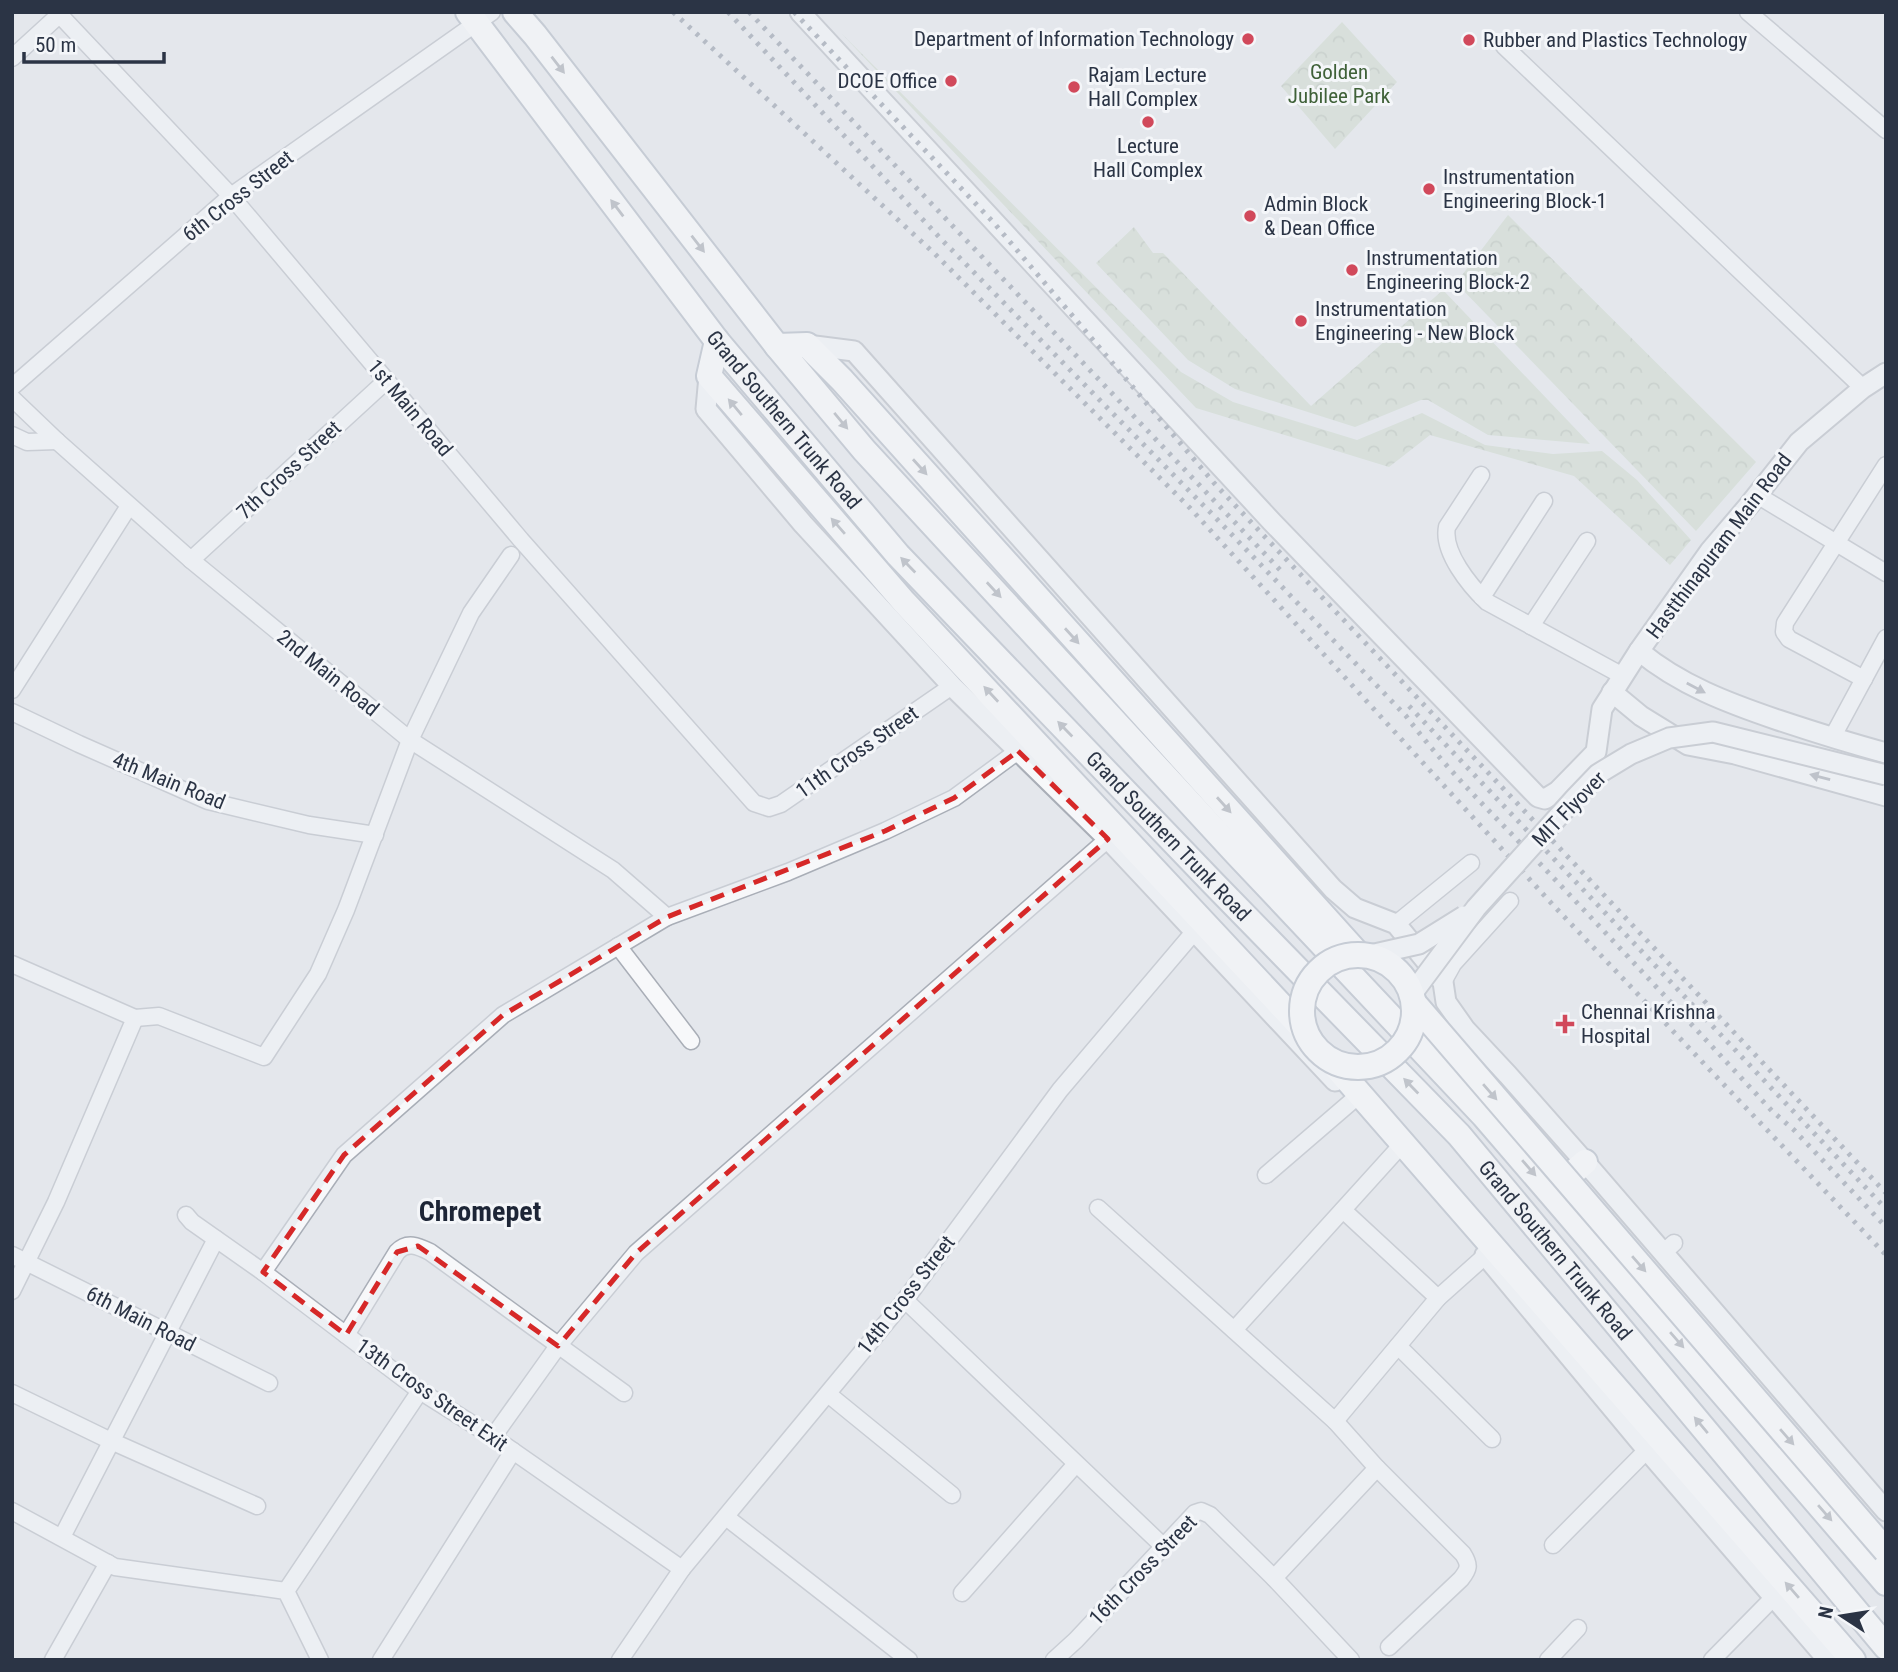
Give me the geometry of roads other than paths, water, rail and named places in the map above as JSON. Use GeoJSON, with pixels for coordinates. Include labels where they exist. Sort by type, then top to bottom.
{"type":"FeatureCollection","features":[{"type":"Feature","properties":{"kind":"main road","name":"Grand Southern Trunk Road"},"geometry":{"type":"LineString","coordinates":[[514,12],[535,35],[777,346],[864,450],[1237,854],[1484,1116],[1886,1583]]}},
{"type":"Feature","properties":{"kind":"main road","name":"Grand Southern Trunk Road"},"geometry":{"type":"LineString","coordinates":[[479,16],[717,341],[898,555],[1459,1135],[1886,1647]]}},
{"type":"Feature","properties":{"kind":"main road"},"geometry":{"type":"LineString","coordinates":[[717,341],[709,376],[904,602],[1305,1031]]}},
{"type":"Feature","properties":{"kind":"main road"},"geometry":{"type":"LineString","coordinates":[[777,346],[807,345],[842,380],[1364,955]]}},
{"type":"Feature","properties":{"kind":"main road"},"geometry":{"type":"LineString","coordinates":[[1413,998],[1413,1021],[1408,1038],[1397,1052],[1382,1062],[1365,1067],[1348,1067],[1320,1053],[1305,1031],[1301,1013],[1304,995],[1312,979],[1324,966],[1340,957],[1364,955],[1384,961],[1396,969],[1405,980],[1413,998],[1886,1551]]}},
{"type":"Feature","properties":{"kind":"main road"},"geometry":{"type":"LineString","coordinates":[[1331,1060],[1853,1660]]}},
{"type":"Feature","properties":{"kind":"main road"},"geometry":{"type":"LineString","coordinates":[[1550,1193],[1585,1162]]}},
{"type":"Feature","properties":{"kind":"street"},"geometry":{"type":"LineString","coordinates":[[800,12],[1272,522],[1538,797],[1545,799],[1558,791],[1596,752],[1612,692]]}},
{"type":"Feature","properties":{"kind":"street"},"geometry":{"type":"LineString","coordinates":[[1748,12],[1886,130]]}},
{"type":"Feature","properties":{"kind":"street"},"geometry":{"type":"LineString","coordinates":[[12,58],[58,13]]}},
{"type":"Feature","properties":{"kind":"street","name":"1st Main Road"},"geometry":{"type":"LineString","coordinates":[[58,13],[231,196],[521,540],[759,806]]}},
{"type":"Feature","properties":{"kind":"street","name":"6th Cross Street"},"geometry":{"type":"LineString","coordinates":[[12,387],[231,196],[479,16]]}},
{"type":"Feature","properties":{"kind":"street"},"geometry":{"type":"LineString","coordinates":[[1504,46],[1863,388]]}},
{"type":"Feature","properties":{"kind":"street"},"geometry":{"type":"LineString","coordinates":[[807,345],[855,351],[1333,889],[1355,908],[1396,924],[1443,982],[1446,1002],[1465,1030],[1585,1162],[1669,1248],[1886,1511]]}},
{"type":"Feature","properties":{"kind":"street","name":"Hastthinapuram Main Road"},"geometry":{"type":"LineString","coordinates":[[1612,692],[1710,551],[1799,442],[1863,388],[1886,373]]}},
{"type":"Feature","properties":{"kind":"street"},"geometry":{"type":"LineString","coordinates":[[709,376],[706,409],[803,524],[952,686],[1108,839],[1318,1061],[1828,1660]]}},
{"type":"Feature","properties":{"kind":"street","name":"7th Cross Street"},"geometry":{"type":"LineString","coordinates":[[191,560],[387,380]]}},
{"type":"Feature","properties":{"kind":"street","name":"2nd Main Road"},"geometry":{"type":"LineString","coordinates":[[12,398],[191,560],[410,740],[613,870],[667,917]]}},
{"type":"Feature","properties":{"kind":"street"},"geometry":{"type":"LineString","coordinates":[[12,435],[27,442],[57,441]]}},
{"type":"Feature","properties":{"kind":"street"},"geometry":{"type":"LineString","coordinates":[[1864,679],[1789,639],[1784,632],[1785,623],[1886,465]]}},
{"type":"Feature","properties":{"kind":"street"},"geometry":{"type":"LineString","coordinates":[[1481,475],[1447,527],[1446,542],[1475,591],[1488,602],[1531,626],[1641,716],[1688,745],[1735,754],[1886,796]]}},
{"type":"Feature","properties":{"kind":"street"},"geometry":{"type":"LineString","coordinates":[[1757,495],[1886,573]]}},
{"type":"Feature","properties":{"kind":"street"},"geometry":{"type":"LineString","coordinates":[[1482,597],[1544,501]]}},
{"type":"Feature","properties":{"kind":"street"},"geometry":{"type":"LineString","coordinates":[[12,690],[129,506]]}},
{"type":"Feature","properties":{"kind":"street"},"geometry":{"type":"LineString","coordinates":[[1531,626],[1587,541]]}},
{"type":"Feature","properties":{"kind":"street"},"geometry":{"type":"LineString","coordinates":[[12,964],[135,1018],[159,1016],[264,1057],[318,974],[346,910],[410,740],[471,613],[511,555]]}},
{"type":"Feature","properties":{"kind":"street"},"geometry":{"type":"LineString","coordinates":[[1832,738],[1886,638]]}},
{"type":"Feature","properties":{"kind":"street"},"geometry":{"type":"LineString","coordinates":[[1639,651],[1694,688],[1729,704],[1886,753]]}},
{"type":"Feature","properties":{"kind":"street","name":"11th Cross Street"},"geometry":{"type":"LineString","coordinates":[[759,806],[769,808],[781,804],[952,686]]}},
{"type":"Feature","properties":{"kind":"street","name":"4th Main Road"},"geometry":{"type":"LineString","coordinates":[[12,712],[208,801],[309,825],[375,835]]}},
{"type":"Feature","properties":{"kind":"street","name":"MIT Flyover"},"geometry":{"type":"LineString","coordinates":[[1413,998],[1476,908],[1598,774],[1631,754],[1669,738],[1713,732],[1886,775]]}},
{"type":"Feature","properties":{"kind":"street"},"geometry":{"type":"LineString","coordinates":[[263,1272],[344,1156],[503,1015],[667,917],[788,872],[954,798],[1018,751]]}},
{"type":"Feature","properties":{"kind":"street"},"geometry":{"type":"LineString","coordinates":[[494,1437],[558,1346],[636,1253],[1108,839]]}},
{"type":"Feature","properties":{"kind":"street"},"geometry":{"type":"LineString","coordinates":[[1396,924],[1471,863]]}},
{"type":"Feature","properties":{"kind":"street"},"geometry":{"type":"LineString","coordinates":[[1443,982],[1452,964],[1510,901]]}},
{"type":"Feature","properties":{"kind":"street","name":"MIT Flyover"},"geometry":{"type":"LineString","coordinates":[[1364,955],[1419,944],[1476,908]]}},
{"type":"Feature","properties":{"kind":"street","name":"14th Cross Street"},"geometry":{"type":"LineString","coordinates":[[620,1660],[682,1569],[905,1300],[1060,1090],[1194,932]]}},
{"type":"Feature","properties":{"kind":"street"},"geometry":{"type":"LineString","coordinates":[[618,946],[691,1041]]}},
{"type":"Feature","properties":{"kind":"street"},"geometry":{"type":"LineString","coordinates":[[12,1291],[20,1258],[56,1202],[135,1018]]}},
{"type":"Feature","properties":{"kind":"street"},"geometry":{"type":"LineString","coordinates":[[1266,1175],[1352,1101]]}},
{"type":"Feature","properties":{"kind":"street"},"geometry":{"type":"LineString","coordinates":[[1234,1331],[1396,1151]]}},
{"type":"Feature","properties":{"kind":"street"},"geometry":{"type":"LineString","coordinates":[[1098,1208],[1335,1421],[1377,1468],[1463,1554],[1469,1564],[1468,1571],[1389,1647]]}},
{"type":"Feature","properties":{"kind":"street"},"geometry":{"type":"LineString","coordinates":[[1343,1210],[1438,1298]]}},
{"type":"Feature","properties":{"kind":"street","name":"13th Cross Street Exit"},"geometry":{"type":"LineString","coordinates":[[187,1215],[192,1222],[263,1272],[420,1391],[494,1437],[682,1569]]}},
{"type":"Feature","properties":{"kind":"street"},"geometry":{"type":"LineString","coordinates":[[62,1537],[216,1239]]}},
{"type":"Feature","properties":{"kind":"street"},"geometry":{"type":"LineString","coordinates":[[346,1335],[397,1252],[409,1245],[430,1252],[624,1393]]}},
{"type":"Feature","properties":{"kind":"street"},"geometry":{"type":"LineString","coordinates":[[1335,1421],[1438,1298],[1485,1256]]}},
{"type":"Feature","properties":{"kind":"street","name":"6th Main Road"},"geometry":{"type":"LineString","coordinates":[[20,1258],[269,1383]]}},
{"type":"Feature","properties":{"kind":"street"},"geometry":{"type":"LineString","coordinates":[[905,1300],[1164,1547]]}},
{"type":"Feature","properties":{"kind":"street"},"geometry":{"type":"LineString","coordinates":[[1398,1346],[1492,1439]]}},
{"type":"Feature","properties":{"kind":"street"},"geometry":{"type":"LineString","coordinates":[[286,1591],[420,1391]]}},
{"type":"Feature","properties":{"kind":"street"},"geometry":{"type":"LineString","coordinates":[[12,1393],[111,1441],[257,1506]]}},
{"type":"Feature","properties":{"kind":"street"},"geometry":{"type":"LineString","coordinates":[[828,1394],[952,1495]]}},
{"type":"Feature","properties":{"kind":"street"},"geometry":{"type":"LineString","coordinates":[[1553,1545],[1647,1450]]}},
{"type":"Feature","properties":{"kind":"street"},"geometry":{"type":"LineString","coordinates":[[381,1660],[513,1451]]}},
{"type":"Feature","properties":{"kind":"street"},"geometry":{"type":"LineString","coordinates":[[962,1593],[1076,1464]]}},
{"type":"Feature","properties":{"kind":"street"},"geometry":{"type":"LineString","coordinates":[[1274,1578],[1377,1468]]}},
{"type":"Feature","properties":{"kind":"street"},"geometry":{"type":"LineString","coordinates":[[12,1511],[115,1567],[286,1591]]}},
{"type":"Feature","properties":{"kind":"street","name":"16th Cross Street"},"geometry":{"type":"LineString","coordinates":[[1054,1660],[1195,1513],[1201,1511],[1206,1512],[1274,1578],[1351,1660]]}},
{"type":"Feature","properties":{"kind":"street"},"geometry":{"type":"LineString","coordinates":[[726,1517],[909,1660]]}},
{"type":"Feature","properties":{"kind":"street"},"geometry":{"type":"LineString","coordinates":[[53,1660],[108,1563]]}},
{"type":"Feature","properties":{"kind":"street"},"geometry":{"type":"LineString","coordinates":[[286,1591],[320,1660]]}},
{"type":"Feature","properties":{"kind":"street"},"geometry":{"type":"LineString","coordinates":[[1712,1660],[1774,1597]]}},
{"type":"Feature","properties":{"kind":"street"},"geometry":{"type":"LineString","coordinates":[[1548,1660],[1578,1628]]}},
{"type":"Feature","properties":{"kind":"railway"},"geometry":{"type":"LineString","coordinates":[[673,12],[935,254],[1190,508],[1553,905],[1886,1255]]}},
{"type":"Feature","properties":{"kind":"railway"},"geometry":{"type":"LineString","coordinates":[[728,12],[941,239],[1213,515],[1406,716],[1474,795],[1772,1111],[1794,1130],[1886,1227]]}},
{"type":"Feature","properties":{"kind":"railway"},"geometry":{"type":"LineString","coordinates":[[749,12],[1284,574]]}},
{"type":"Feature","properties":{"kind":"railway"},"geometry":{"type":"LineString","coordinates":[[794,12],[994,223],[1214,483],[1886,1193]]}},
{"type":"Feature","properties":{"kind":"railway"},"geometry":{"type":"LineString","coordinates":[[1409,706],[1886,1209]]}},
{"type":"Feature","properties":{"kind":"place","name":"Department of Information Technology"},"geometry":{"type":"Point","coordinates":[1248,39]}},
{"type":"Feature","properties":{"kind":"place","name":"Rubber and Plastics Technology"},"geometry":{"type":"Point","coordinates":[1469,40]}},
{"type":"Feature","properties":{"kind":"place","name":"DCOE Office"},"geometry":{"type":"Point","coordinates":[951,81]}},
{"type":"Feature","properties":{"kind":"place","name":"Rajam Lecture Hall Complex"},"geometry":{"type":"Point","coordinates":[1074,87]}},
{"type":"Feature","properties":{"kind":"place","name":"Lecture Hall Complex"},"geometry":{"type":"Point","coordinates":[1148,122]}},
{"type":"Feature","properties":{"kind":"place","name":"Instrumentation Engineering Block-1"},"geometry":{"type":"Point","coordinates":[1429,189]}},
{"type":"Feature","properties":{"kind":"place","name":"Admin Block & Dean Office"},"geometry":{"type":"Point","coordinates":[1250,216]}},
{"type":"Feature","properties":{"kind":"place","name":"Instrumentation Engineering Block-2"},"geometry":{"type":"Point","coordinates":[1352,270]}},
{"type":"Feature","properties":{"kind":"place","name":"Instrumentation Engineering - New Block"},"geometry":{"type":"Point","coordinates":[1301,321]}},
{"type":"Feature","properties":{"kind":"place","name":"Chennai Krishna Hospital"},"geometry":{"type":"Point","coordinates":[1565,1024]}},
{"type":"Feature","properties":{"kind":"district","name":"Chromepet"},"geometry":{"type":"Point","coordinates":[480,1211]}},
{"type":"Feature","properties":{"kind":"park label","name":"Golden Jubilee Park"},"geometry":{"type":"Point","coordinates":[1339,84]}}]}
